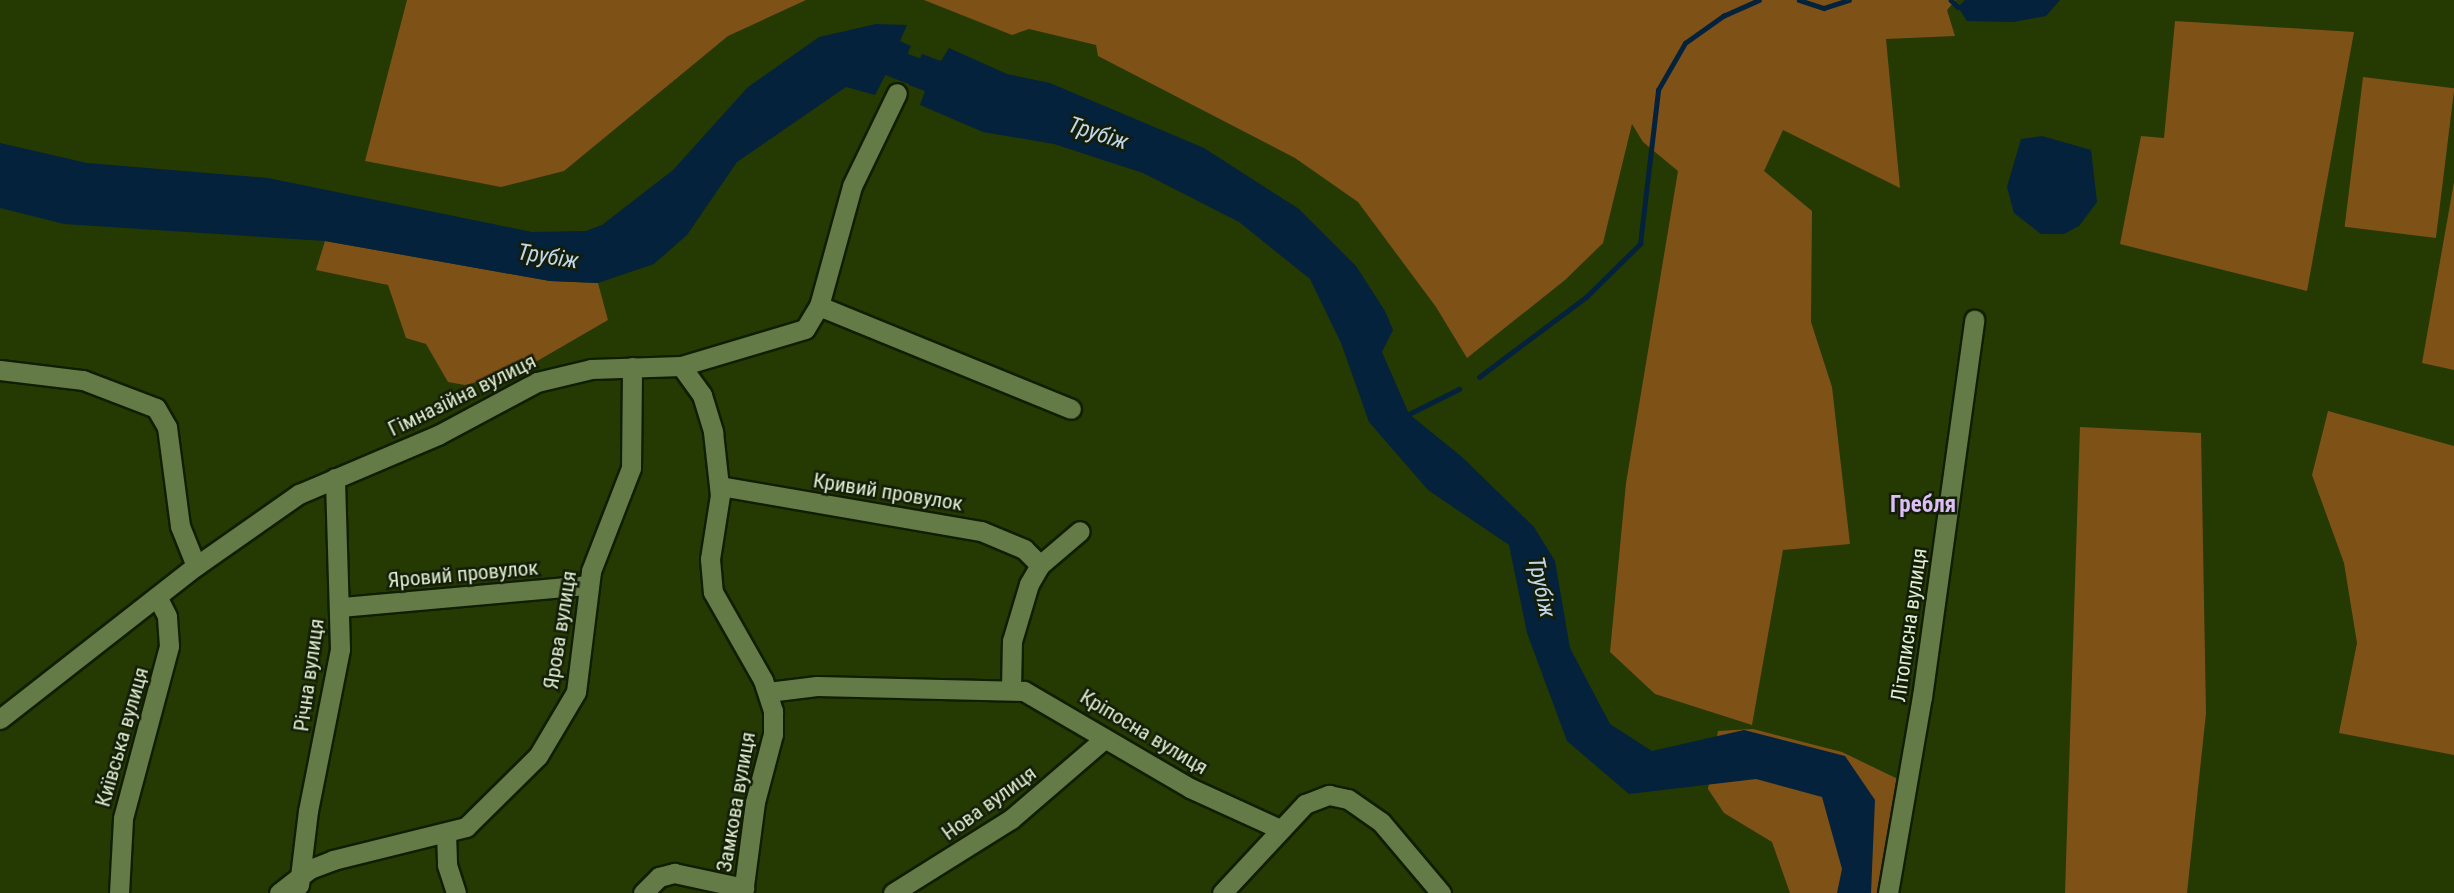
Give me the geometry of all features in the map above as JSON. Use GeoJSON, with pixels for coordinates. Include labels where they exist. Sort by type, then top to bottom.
{"type":"FeatureCollection","features":[{"type":"Feature","properties":{"kind":"street"},"geometry":{"type":"LineString","coordinates":[[897,93],[852,186],[819,306],[1071,409]]}},
{"type":"Feature","properties":{"kind":"street","name":"Гімназійна вулиця"},"geometry":{"type":"LineString","coordinates":[[0,719],[196,566],[292,498],[439,435],[537,382],[591,369],[681,366],[795,335],[811,323],[819,306]]}},
{"type":"Feature","properties":{"kind":"street","name":"Літописна вулиця"},"geometry":{"type":"LineString","coordinates":[[1888,893],[1922,697],[1974,320]]}},
{"type":"Feature","properties":{"kind":"street","name":"Замкова вулиця"},"geometry":{"type":"LineString","coordinates":[[681,366],[707,406],[720,486],[710,559],[713,592],[768,692],[773,734],[757,791],[743,891]]}},
{"type":"Feature","properties":{"kind":"street","name":"Ярова вулиця"},"geometry":{"type":"LineString","coordinates":[[279,893],[299,885],[344,856],[446,833],[471,824],[501,797],[538,756],[571,704],[579,680],[588,585],[631,468],[632,367]]}},
{"type":"Feature","properties":{"kind":"street"},"geometry":{"type":"LineString","coordinates":[[0,370],[83,380],[156,408],[167,427],[180,526],[196,566]]}},
{"type":"Feature","properties":{"kind":"street","name":"Річна вулиця"},"geometry":{"type":"LineString","coordinates":[[299,885],[337,669],[341,607],[335,478]]}},
{"type":"Feature","properties":{"kind":"street","name":"Кривий провулок"},"geometry":{"type":"LineString","coordinates":[[720,486],[981,531],[1024,549],[1040,565]]}},
{"type":"Feature","properties":{"kind":"street"},"geometry":{"type":"LineString","coordinates":[[1011,688],[1013,641],[1040,565],[1080,531]]}},
{"type":"Feature","properties":{"kind":"street","name":"Яровий провулок"},"geometry":{"type":"LineString","coordinates":[[341,607],[588,585]]}},
{"type":"Feature","properties":{"kind":"street","name":"Київська вулиця"},"geometry":{"type":"LineString","coordinates":[[119,893],[122,818],[169,646],[167,616],[157,596]]}},
{"type":"Feature","properties":{"kind":"street","name":"Кріпосна вулиця"},"geometry":{"type":"LineString","coordinates":[[768,692],[817,686],[1011,688],[1049,702],[1104,738],[1203,794],[1280,829]]}},
{"type":"Feature","properties":{"kind":"street","name":"Нова вулиця"},"geometry":{"type":"LineString","coordinates":[[893,893],[1011,819],[1104,738]]}},
{"type":"Feature","properties":{"kind":"street"},"geometry":{"type":"LineString","coordinates":[[1222,893],[1280,829],[1312,799],[1329,795],[1348,799],[1395,836],[1441,893]]}},
{"type":"Feature","properties":{"kind":"street"},"geometry":{"type":"LineString","coordinates":[[446,833],[447,865],[456,893]]}},
{"type":"Feature","properties":{"kind":"street"},"geometry":{"type":"LineString","coordinates":[[643,893],[659,877],[674,873],[743,891]]}},
{"type":"Feature","properties":{"kind":"shaded area"},"geometry":{"type":"Polygon","coordinates":[[[407,0],[806,0],[728,36],[564,171],[501,187],[365,161],[407,0]]]}},
{"type":"Feature","properties":{"kind":"shaded area"},"geometry":{"type":"Polygon","coordinates":[[[924,0],[1956,0],[1947,10],[1955,36],[1886,39],[1900,188],[1783,130],[1764,171],[1812,211],[1811,322],[1832,387],[1850,544],[1783,550],[1752,725],[1655,694],[1610,652],[1626,483],[1678,171],[1643,142],[1632,124],[1603,243],[1565,280],[1467,358],[1436,307],[1358,202],[1295,158],[1098,56],[1096,45],[1029,29],[1012,35],[924,0]]]}},
{"type":"Feature","properties":{"kind":"shaded area"},"geometry":{"type":"Polygon","coordinates":[[[2175,21],[2354,32],[2307,291],[2120,244],[2141,136],[2164,138],[2175,21]]]}},
{"type":"Feature","properties":{"kind":"shaded area"},"geometry":{"type":"Polygon","coordinates":[[[2363,77],[2454,88],[2436,238],[2345,227],[2363,77]]]}},
{"type":"Feature","properties":{"kind":"shaded area"},"geometry":{"type":"Polygon","coordinates":[[[2454,182],[2454,370],[2422,363],[2454,182]]]}},
{"type":"Feature","properties":{"kind":"shaded area"},"geometry":{"type":"Polygon","coordinates":[[[325,241],[550,281],[598,283],[608,320],[520,371],[465,385],[448,382],[426,344],[406,338],[388,285],[316,270],[325,241]]]}},
{"type":"Feature","properties":{"kind":"shaded area"},"geometry":{"type":"Polygon","coordinates":[[[2328,411],[2454,446],[2454,755],[2339,733],[2357,643],[2344,563],[2312,475],[2328,411]]]}},
{"type":"Feature","properties":{"kind":"shaded area"},"geometry":{"type":"Polygon","coordinates":[[[2080,427],[2201,433],[2206,713],[2187,893],[2065,893],[2080,427]]]}},
{"type":"Feature","properties":{"kind":"shaded area"},"geometry":{"type":"Polygon","coordinates":[[[1753,729],[1842,752],[1904,782],[1883,893],[1790,893],[1772,842],[1724,813],[1708,789],[1718,731],[1753,729]]]}},
{"type":"Feature","properties":{"kind":"water"},"geometry":{"type":"Polygon","coordinates":[[[1965,0],[2060,0],[2046,16],[2013,22],[1967,21],[1958,7],[1965,0]]]}},
{"type":"Feature","properties":{"kind":"water"},"geometry":{"type":"Polygon","coordinates":[[[876,24],[907,25],[900,41],[911,46],[896,79],[886,74],[875,95],[846,87],[737,162],[687,235],[654,264],[598,283],[550,281],[325,241],[64,224],[0,208],[0,143],[87,163],[268,178],[532,232],[586,231],[602,225],[673,170],[748,87],[819,37],[876,24]]]}},
{"type":"Feature","properties":{"kind":"water"},"geometry":{"type":"Polygon","coordinates":[[[949,48],[1007,74],[1050,83],[1204,148],[1299,209],[1356,266],[1385,311],[1393,330],[1382,352],[1409,414],[1462,457],[1534,527],[1555,561],[1570,648],[1610,724],[1652,751],[1744,730],[1845,756],[1875,800],[1871,893],[1837,893],[1842,869],[1822,797],[1756,779],[1629,794],[1567,741],[1527,633],[1509,545],[1428,490],[1369,422],[1341,343],[1310,279],[1239,222],[1143,173],[1054,144],[983,132],[920,105],[925,91],[909,85],[922,54],[941,61],[949,48]]]}},
{"type":"Feature","properties":{"kind":"water"},"geometry":{"type":"Polygon","coordinates":[[[2042,136],[2091,150],[2097,202],[2079,226],[2064,234],[2041,234],[2014,213],[2007,187],[2021,139],[2042,136]]]}},
{"type":"Feature","properties":{"kind":"waterway"},"geometry":{"type":"LineString","coordinates":[[1479,377],[1586,297],[1640,244],[1658,90],[1685,43],[1723,16],[1759,0]]}},
{"type":"Feature","properties":{"kind":"waterway"},"geometry":{"type":"LineString","coordinates":[[1799,0],[1824,8],[1849,0]]}},
{"type":"Feature","properties":{"kind":"waterway"},"geometry":{"type":"LineString","coordinates":[[1951,0],[1958,7]]}},
{"type":"Feature","properties":{"kind":"waterway","name":"Трубіж"},"geometry":{"type":"LineString","coordinates":[[867,53],[950,85]]}},
{"type":"Feature","properties":{"kind":"waterway"},"geometry":{"type":"LineString","coordinates":[[1409,414],[1459,389]]}},
{"type":"Feature","properties":{"kind":"district","name":"Гребля"},"geometry":{"type":"Point","coordinates":[1923,505]}}]}
